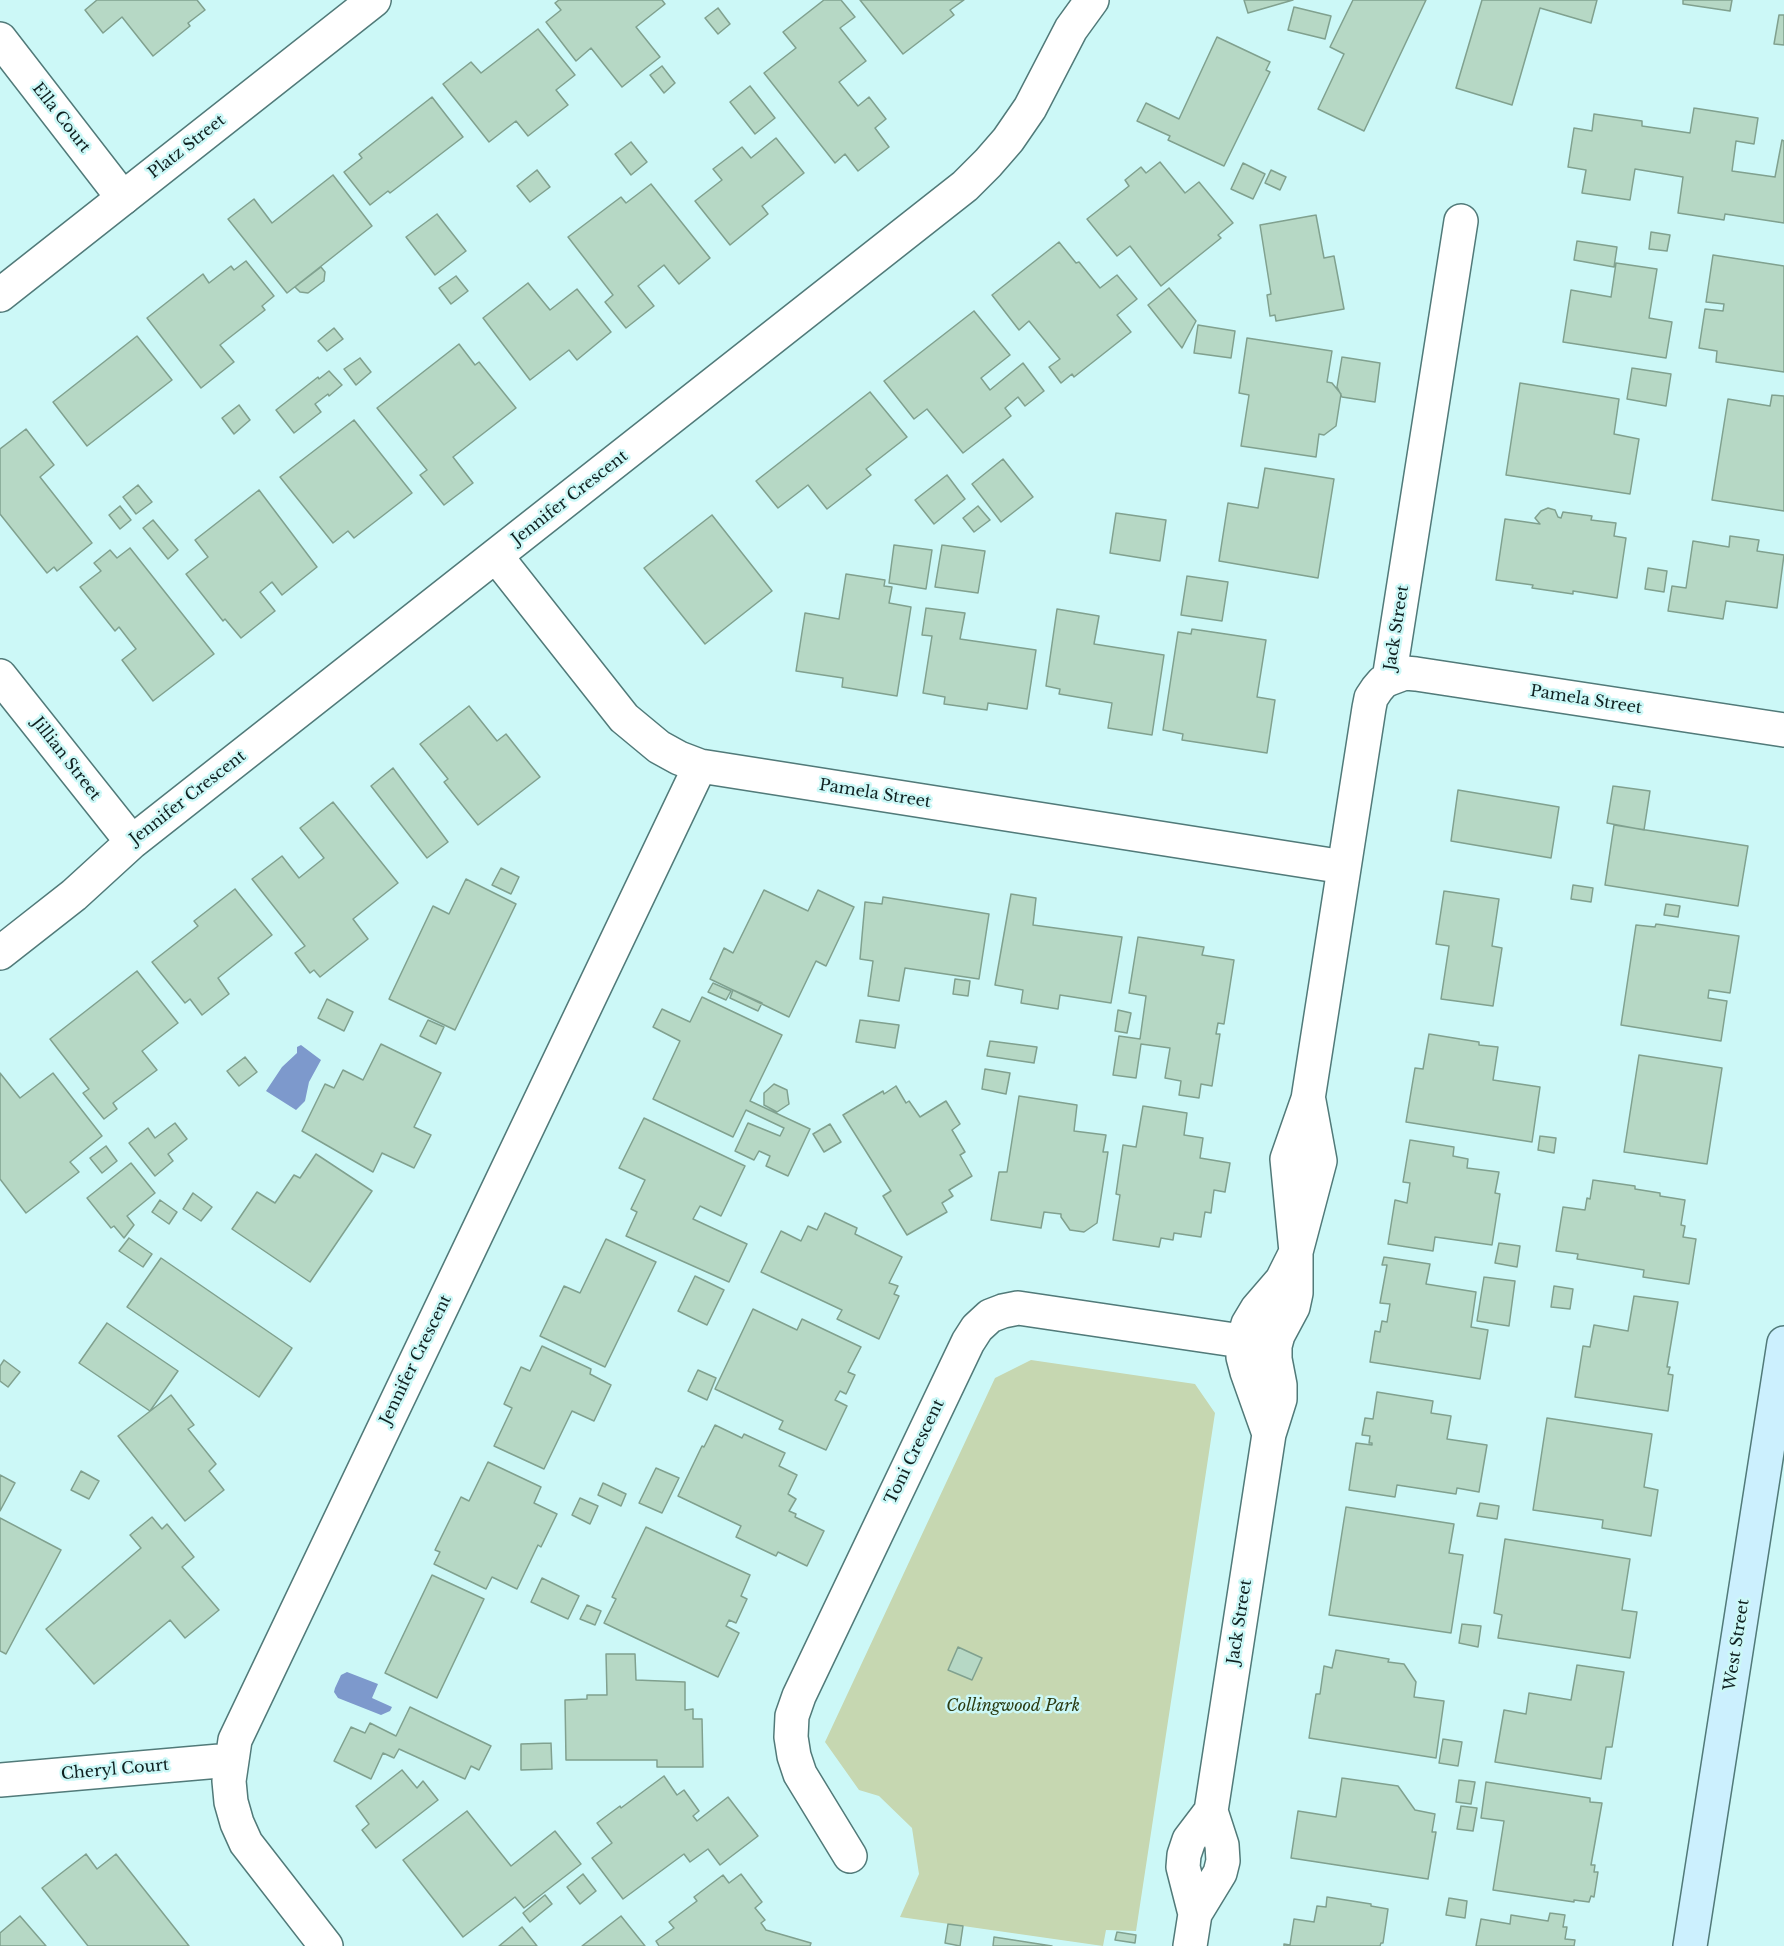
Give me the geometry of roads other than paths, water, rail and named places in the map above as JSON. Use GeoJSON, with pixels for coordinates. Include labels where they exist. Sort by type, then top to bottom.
{"type":"FeatureCollection","features":[{"type":"Feature","properties":{"kind":"main road","name":"West Street"},"geometry":{"type":"LineString","coordinates":[[1690,1946],[1784,1343]]}},
{"type":"Feature","properties":{"kind":"street","name":"Platz Street"},"geometry":{"type":"LineString","coordinates":[[0,295],[374,0]]}},
{"type":"Feature","properties":{"kind":"street","name":"Jennifer Crescent"},"geometry":{"type":"LineString","coordinates":[[0,953],[74,895],[132,842],[965,186],[988,163],[1030,108],[1071,29],[1092,0]]}},
{"type":"Feature","properties":{"kind":"street","name":"Ella Court"},"geometry":{"type":"LineString","coordinates":[[0,39],[123,198]]}},
{"type":"Feature","properties":{"kind":"street","name":"Jack Street"},"geometry":{"type":"LineString","coordinates":[[1190,1946],[1195,1914],[1220,1873],[1223,1861],[1222,1845],[1210,1811],[1269,1434],[1280,1399],[1275,1346],[1293,1306],[1296,1293],[1296,1252],[1287,1158],[1308,1099],[1371,698],[1383,682],[1389,679],[1461,221]]}},
{"type":"Feature","properties":{"kind":"street","name":"Pamela Street"},"geometry":{"type":"LineString","coordinates":[[496,556],[624,718],[659,747],[700,766],[1344,867]]}},
{"type":"Feature","properties":{"kind":"street","name":"Pamela Street"},"geometry":{"type":"LineString","coordinates":[[1389,679],[1405,673],[1416,674],[1784,730]]}},
{"type":"Feature","properties":{"kind":"street","name":"Jillian Street"},"geometry":{"type":"LineString","coordinates":[[0,676],[132,842]]}},
{"type":"Feature","properties":{"kind":"street","name":"Jennifer Crescent"},"geometry":{"type":"LineString","coordinates":[[326,1946],[246,1843],[237,1823],[231,1802],[229,1781],[235,1740],[700,766]]}},
{"type":"Feature","properties":{"kind":"street","name":"Jack Street"},"geometry":{"type":"LineString","coordinates":[[1269,1434],[1247,1371],[1244,1341],[1248,1324],[1257,1309],[1282,1280],[1296,1252]]}},
{"type":"Feature","properties":{"kind":"street","name":"Toni Crescent"},"geometry":{"type":"LineString","coordinates":[[850,1856],[801,1774],[794,1756],[791,1737],[792,1716],[799,1696],[968,1342],[977,1328],[990,1316],[1018,1308],[1275,1346]]}},
{"type":"Feature","properties":{"kind":"street","name":"Cheryl Court"},"geometry":{"type":"LineString","coordinates":[[0,1780],[231,1760]]}},
{"type":"Feature","properties":{"kind":"water"},"geometry":{"type":"Polygon","coordinates":[[[301,1045],[321,1060],[309,1082],[305,1101],[296,1110],[266,1091],[282,1067],[297,1053],[297,1047],[301,1045]]]}},
{"type":"Feature","properties":{"kind":"water"},"geometry":{"type":"Polygon","coordinates":[[[347,1672],[378,1684],[372,1698],[392,1707],[390,1711],[381,1715],[338,1698],[334,1692],[335,1688],[341,1675],[347,1672]]]}},
{"type":"Feature","properties":{"kind":"park label","name":"Collingwood Park"},"geometry":{"type":"Point","coordinates":[1013,1706]}}]}
